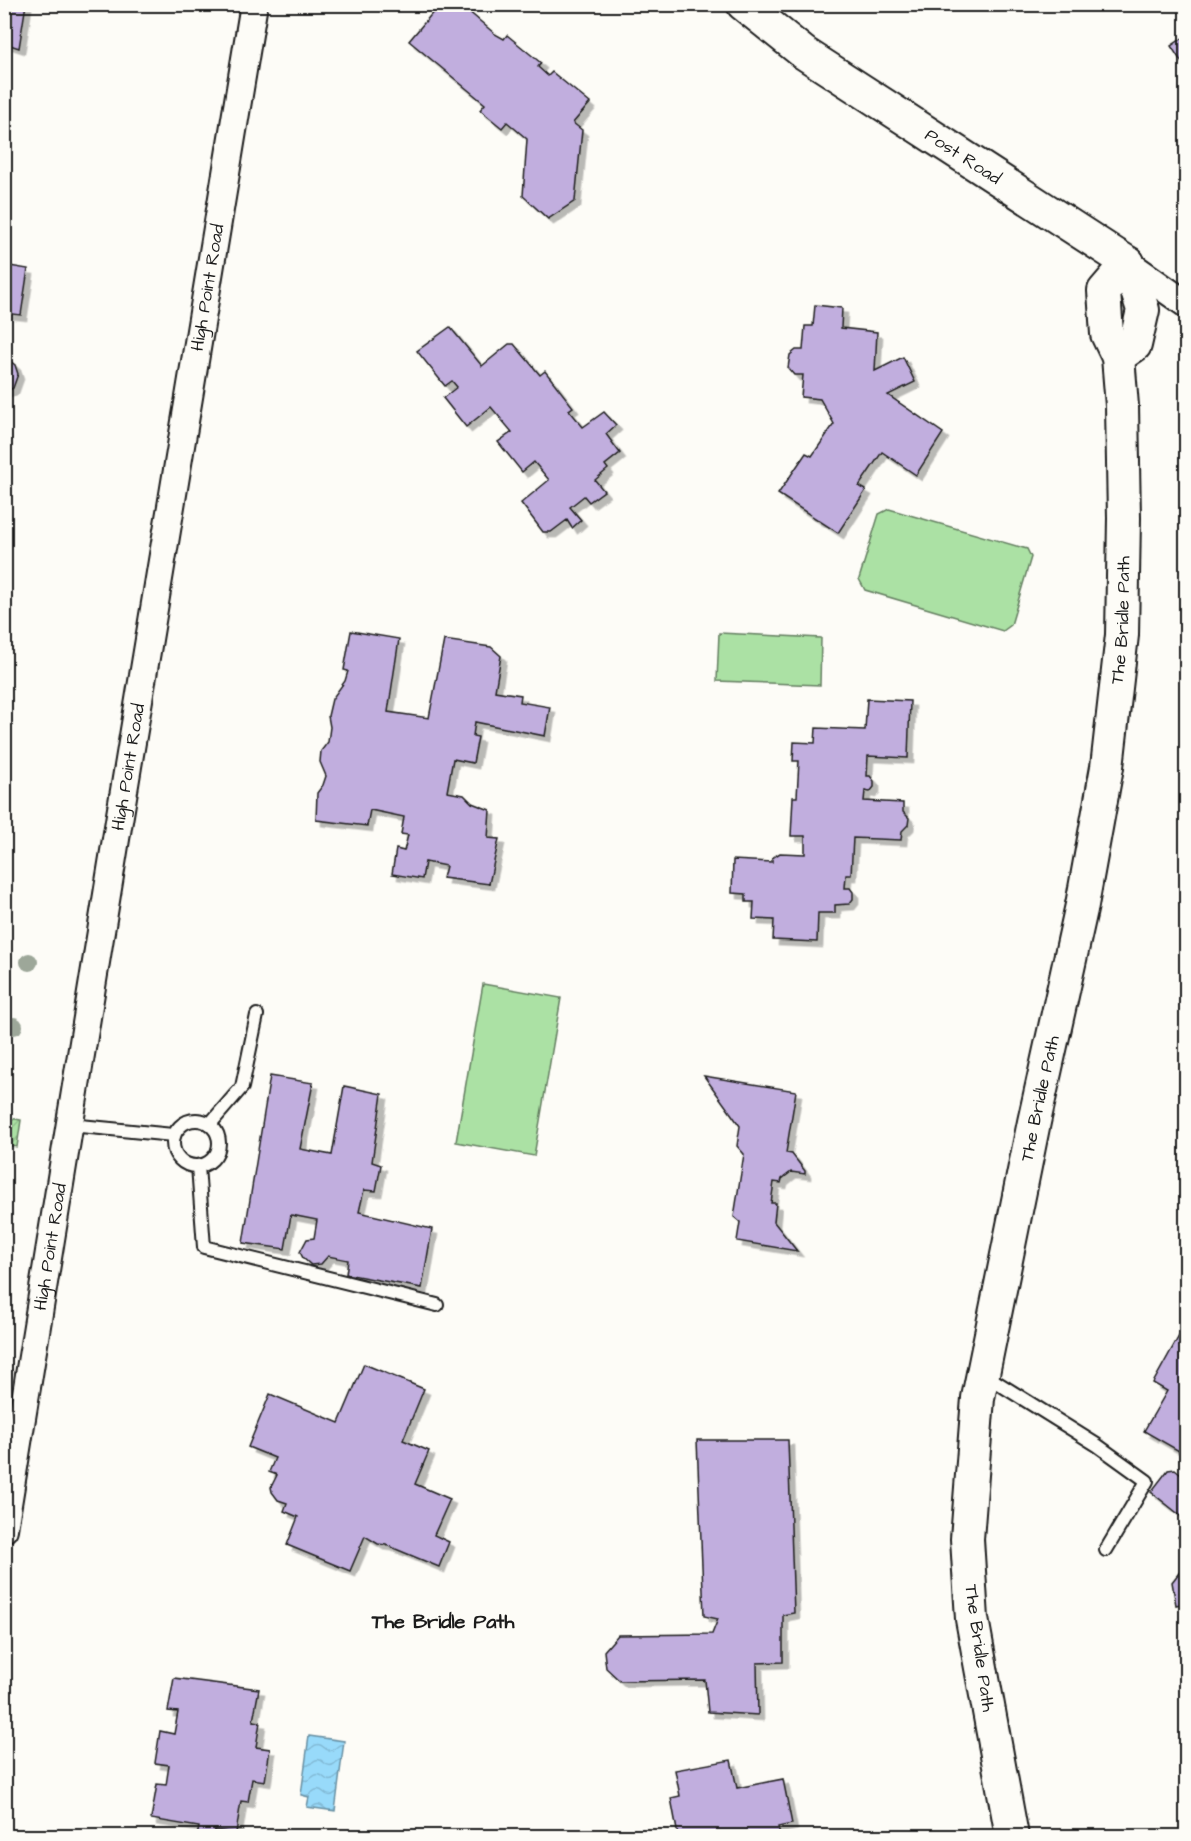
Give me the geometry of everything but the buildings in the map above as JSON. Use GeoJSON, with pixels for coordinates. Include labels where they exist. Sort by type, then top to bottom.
{"type":"FeatureCollection","features":[{"type":"Feature","properties":{"kind":"street","name":"High Point Road"},"geometry":{"type":"LineString","coordinates":[[4,1529],[254,4]]}},
{"type":"Feature","properties":{"kind":"street","name":"Post Road"},"geometry":{"type":"LineString","coordinates":[[743,4],[804,53],[1186,304]]}},
{"type":"Feature","properties":{"kind":"street","name":"The Bridle Path"},"geometry":{"type":"LineString","coordinates":[[1012,1836],[972,1619],[967,1539],[978,1398],[1034,1122],[1082,905],[1107,767],[1122,635],[1124,518],[1122,406],[1118,357],[1135,345],[1143,310],[1128,264]]}},
{"type":"Feature","properties":{"kind":"lane"},"geometry":{"type":"LineString","coordinates":[[210,1124],[242,1087],[257,1015]]}},
{"type":"Feature","properties":{"kind":"lane"},"geometry":{"type":"LineString","coordinates":[[189,1120],[204,1121],[210,1124],[219,1138],[217,1153],[212,1160],[198,1166],[190,1166],[177,1157],[172,1143],[173,1135],[182,1123],[189,1120]]}},
{"type":"Feature","properties":{"kind":"lane"},"geometry":{"type":"LineString","coordinates":[[70,1125],[173,1135]]}},
{"type":"Feature","properties":{"kind":"lane"},"geometry":{"type":"LineString","coordinates":[[198,1166],[204,1248],[437,1305]]}},
{"type":"Feature","properties":{"kind":"lane"},"geometry":{"type":"LineString","coordinates":[[984,1374],[1097,1445],[1147,1481],[1106,1550]]}},
{"type":"Feature","properties":{"kind":"green space"},"geometry":{"type":"Polygon","coordinates":[[[889,509],[1027,549],[1031,557],[1011,625],[1003,631],[865,590],[859,579],[879,514],[889,509]]]}},
{"type":"Feature","properties":{"kind":"green space"},"geometry":{"type":"Polygon","coordinates":[[[719,633],[821,638],[820,685],[717,681],[719,633]]]}},
{"type":"Feature","properties":{"kind":"green space"},"geometry":{"type":"Polygon","coordinates":[[[483,984],[561,998],[534,1156],[456,1142],[483,984]]]}},
{"type":"Feature","properties":{"kind":"green space"},"geometry":{"type":"Polygon","coordinates":[[[5,1117],[21,1120],[17,1147],[5,1145],[5,1117]]]}},
{"type":"Feature","properties":{"kind":"water"},"geometry":{"type":"Polygon","coordinates":[[[309,1736],[344,1741],[335,1811],[307,1807],[309,1797],[301,1795],[309,1736]]]}},
{"type":"Feature","properties":{"kind":"district","name":"The Bridle Path"},"geometry":{"type":"Point","coordinates":[443,1621]}}]}
